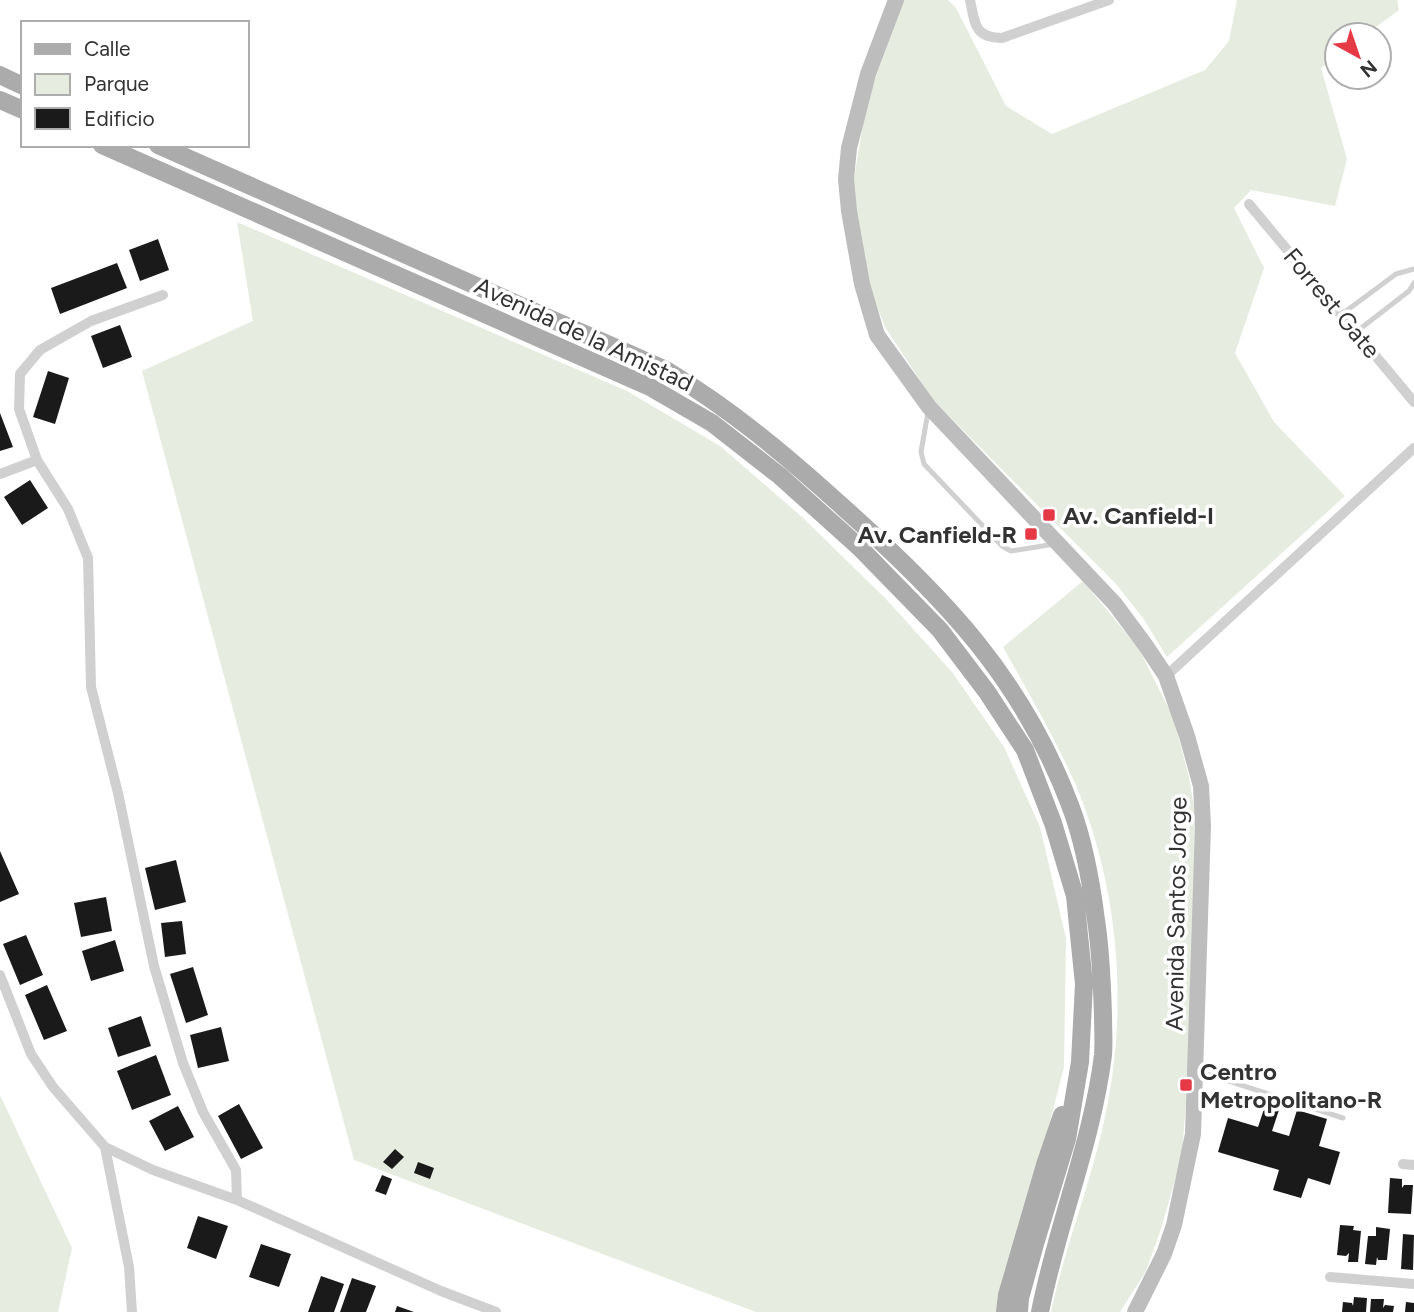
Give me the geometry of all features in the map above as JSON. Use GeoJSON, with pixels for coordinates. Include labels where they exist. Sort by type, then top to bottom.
{"type":"FeatureCollection","features":[{"type":"Feature","properties":{"kind":"main road","name":"Avenida Santos Jorge"},"geometry":{"type":"LineString","coordinates":[[896,0],[868,74],[849,148],[846,179],[862,284],[877,335],[929,407],[1115,604],[1166,676],[1201,786],[1203,827],[1193,1134],[1179,1208],[1164,1254],[1136,1312]]}},
{"type":"Feature","properties":{"kind":"main road"},"geometry":{"type":"LineString","coordinates":[[0,75],[21,85]]}},
{"type":"Feature","properties":{"kind":"main road"},"geometry":{"type":"LineString","coordinates":[[0,100],[21,109]]}},
{"type":"Feature","properties":{"kind":"main road","name":"Avenida de la Amistad"},"geometry":{"type":"LineString","coordinates":[[107,147],[650,387],[712,423],[780,476],[859,547],[940,630],[987,692],[1025,750],[1054,823],[1075,896],[1084,984],[1080,1062],[1067,1139],[1020,1298],[1019,1312]]}},
{"type":"Feature","properties":{"kind":"main road","name":"Avenida de la Amistad"},"geometry":{"type":"LineString","coordinates":[[163,147],[666,370],[701,391],[774,444],[902,559],[966,627],[1009,686],[1040,736],[1071,806],[1089,873],[1102,956],[1103,1052],[1088,1135],[1041,1312]]}},
{"type":"Feature","properties":{"kind":"main road"},"geometry":{"type":"LineString","coordinates":[[1005,1312],[1007,1295],[1045,1164],[1080,1062]]}},
{"type":"Feature","properties":{"kind":"street"},"geometry":{"type":"LineString","coordinates":[[970,0],[977,30],[988,38],[1002,38],[1109,0]]}},
{"type":"Feature","properties":{"kind":"street","name":"Forrest Gate"},"geometry":{"type":"LineString","coordinates":[[1249,204],[1414,402]]}},
{"type":"Feature","properties":{"kind":"street"},"geometry":{"type":"LineString","coordinates":[[163,295],[91,321],[40,350],[20,374],[19,409],[37,460],[68,509],[88,558],[91,687],[118,793],[154,966],[183,1063],[204,1112],[236,1170],[237,1200]]}},
{"type":"Feature","properties":{"kind":"street"},"geometry":{"type":"LineString","coordinates":[[1166,676],[1414,448]]}},
{"type":"Feature","properties":{"kind":"street"},"geometry":{"type":"LineString","coordinates":[[0,474],[37,460]]}},
{"type":"Feature","properties":{"kind":"street"},"geometry":{"type":"LineString","coordinates":[[0,975],[31,1054],[53,1087],[105,1147],[153,1170],[237,1200],[441,1291],[496,1312]]}},
{"type":"Feature","properties":{"kind":"street"},"geometry":{"type":"LineString","coordinates":[[105,1147],[129,1267],[132,1312]]}},
{"type":"Feature","properties":{"kind":"street"},"geometry":{"type":"LineString","coordinates":[[1329,1277],[1414,1284]]}},
{"type":"Feature","properties":{"kind":"lane"},"geometry":{"type":"LineString","coordinates":[[1342,314],[1396,274],[1414,268]]}},
{"type":"Feature","properties":{"kind":"lane"},"geometry":{"type":"LineString","coordinates":[[1356,332],[1409,291],[1414,283]]}},
{"type":"Feature","properties":{"kind":"lane"},"geometry":{"type":"LineString","coordinates":[[929,407],[920,452],[924,464],[1002,546],[1011,551],[1058,543]]}},
{"type":"Feature","properties":{"kind":"lane"},"geometry":{"type":"LineString","coordinates":[[1196,1073],[1210,1074],[1343,1118]]}},
{"type":"Feature","properties":{"kind":"green space"},"geometry":{"type":"Polygon","coordinates":[[[904,0],[948,0],[956,8],[1006,106],[1052,134],[1205,70],[1229,41],[1237,0],[1397,0],[1399,10],[1384,21],[1323,21],[1323,91],[1328,91],[1347,159],[1335,206],[1251,190],[1234,208],[1264,268],[1235,353],[1274,422],[1345,496],[1167,657],[1143,618],[1116,584],[933,400],[885,327],[868,283],[851,196],[867,101],[904,0]]]}},
{"type":"Feature","properties":{"kind":"green space"},"geometry":{"type":"Polygon","coordinates":[[[237,222],[627,391],[720,446],[802,517],[887,600],[952,672],[1004,747],[1040,827],[1066,938],[1064,1067],[1001,1312],[756,1312],[354,1160],[142,371],[253,321],[237,222]]]}},
{"type":"Feature","properties":{"kind":"green space"},"geometry":{"type":"Polygon","coordinates":[[[1083,581],[1139,649],[1173,717],[1189,777],[1196,819],[1189,1060],[1182,1156],[1146,1271],[1120,1312],[1051,1312],[1064,1259],[1096,1155],[1108,1102],[1117,1022],[1115,940],[1101,860],[1075,783],[1050,731],[1003,647],[1083,581]]]}},
{"type":"Feature","properties":{"kind":"green space"},"geometry":{"type":"Polygon","coordinates":[[[0,1095],[72,1248],[58,1312],[0,1312],[0,1095]]]}},
{"type":"Feature","properties":{"kind":"building"},"geometry":{"type":"Polygon","coordinates":[[[158,239],[169,270],[140,281],[129,250],[158,239]]]}},
{"type":"Feature","properties":{"kind":"building"},"geometry":{"type":"Polygon","coordinates":[[[117,263],[127,288],[60,314],[51,288],[117,263]]]}},
{"type":"Feature","properties":{"kind":"building"},"geometry":{"type":"Polygon","coordinates":[[[120,325],[132,357],[103,368],[91,336],[120,325]]]}},
{"type":"Feature","properties":{"kind":"building"},"geometry":{"type":"Polygon","coordinates":[[[48,371],[69,378],[55,424],[33,417],[48,371]]]}},
{"type":"Feature","properties":{"kind":"building"},"geometry":{"type":"Polygon","coordinates":[[[0,413],[13,447],[0,451],[0,413]]]}},
{"type":"Feature","properties":{"kind":"building"},"geometry":{"type":"Polygon","coordinates":[[[30,480],[48,508],[22,525],[4,497],[30,480]]]}},
{"type":"Feature","properties":{"kind":"building"},"geometry":{"type":"Polygon","coordinates":[[[0,851],[19,894],[0,902],[0,851]]]}},
{"type":"Feature","properties":{"kind":"building"},"geometry":{"type":"Polygon","coordinates":[[[176,860],[186,902],[155,910],[145,868],[176,860]]]}},
{"type":"Feature","properties":{"kind":"building"},"geometry":{"type":"Polygon","coordinates":[[[106,897],[112,931],[81,937],[74,903],[106,897]]]}},
{"type":"Feature","properties":{"kind":"building"},"geometry":{"type":"Polygon","coordinates":[[[182,921],[186,954],[165,957],[161,923],[182,921]]]}},
{"type":"Feature","properties":{"kind":"building"},"geometry":{"type":"Polygon","coordinates":[[[26,935],[43,975],[20,985],[3,944],[26,935]]]}},
{"type":"Feature","properties":{"kind":"building"},"geometry":{"type":"Polygon","coordinates":[[[115,940],[124,971],[91,981],[82,951],[115,940]]]}},
{"type":"Feature","properties":{"kind":"building"},"geometry":{"type":"Polygon","coordinates":[[[193,967],[208,1015],[186,1023],[170,974],[193,967]]]}},
{"type":"Feature","properties":{"kind":"building"},"geometry":{"type":"Polygon","coordinates":[[[47,985],[67,1031],[44,1040],[25,995],[47,985]]]}},
{"type":"Feature","properties":{"kind":"building"},"geometry":{"type":"Polygon","coordinates":[[[141,1016],[151,1046],[118,1057],[108,1028],[141,1016]]]}},
{"type":"Feature","properties":{"kind":"building"},"geometry":{"type":"Polygon","coordinates":[[[221,1027],[229,1061],[198,1068],[190,1035],[221,1027]]]}},
{"type":"Feature","properties":{"kind":"building"},"geometry":{"type":"Polygon","coordinates":[[[156,1055],[171,1095],[132,1110],[117,1071],[156,1055]]]}},
{"type":"Feature","properties":{"kind":"building"},"geometry":{"type":"Polygon","coordinates":[[[1267,1100],[1281,1104],[1272,1131],[1289,1136],[1297,1110],[1327,1119],[1319,1146],[1340,1152],[1330,1185],[1308,1178],[1301,1198],[1273,1190],[1279,1170],[1218,1152],[1228,1118],[1258,1127],[1267,1100]]]}},
{"type":"Feature","properties":{"kind":"building"},"geometry":{"type":"Polygon","coordinates":[[[239,1104],[263,1148],[241,1159],[218,1116],[239,1104]]]}},
{"type":"Feature","properties":{"kind":"building"},"geometry":{"type":"Polygon","coordinates":[[[178,1106],[194,1137],[165,1151],[149,1121],[178,1106]]]}},
{"type":"Feature","properties":{"kind":"building"},"geometry":{"type":"Polygon","coordinates":[[[395,1149],[404,1157],[392,1169],[383,1162],[395,1149]]]}},
{"type":"Feature","properties":{"kind":"building"},"geometry":{"type":"Polygon","coordinates":[[[418,1162],[434,1168],[430,1179],[414,1173],[418,1162]]]}},
{"type":"Feature","properties":{"kind":"building"},"geometry":{"type":"Polygon","coordinates":[[[382,1175],[392,1179],[386,1195],[375,1191],[382,1175]]]}},
{"type":"Feature","properties":{"kind":"building"},"geometry":{"type":"Polygon","coordinates":[[[1390,1178],[1402,1179],[1402,1188],[1404,1185],[1413,1185],[1411,1214],[1388,1213],[1390,1178]]]}},
{"type":"Feature","properties":{"kind":"building"},"geometry":{"type":"Polygon","coordinates":[[[198,1216],[228,1226],[216,1259],[187,1248],[198,1216]]]}},
{"type":"Feature","properties":{"kind":"building"},"geometry":{"type":"Polygon","coordinates":[[[1340,1225],[1354,1226],[1353,1230],[1361,1231],[1358,1262],[1348,1262],[1349,1253],[1346,1256],[1337,1255],[1340,1225]]]}},
{"type":"Feature","properties":{"kind":"building"},"geometry":{"type":"Polygon","coordinates":[[[1376,1227],[1390,1229],[1387,1260],[1378,1260],[1377,1257],[1376,1265],[1365,1264],[1368,1236],[1376,1236],[1376,1227]]]}},
{"type":"Feature","properties":{"kind":"building"},"geometry":{"type":"Polygon","coordinates":[[[1403,1234],[1414,1235],[1413,1270],[1401,1269],[1403,1234]]]}},
{"type":"Feature","properties":{"kind":"building"},"geometry":{"type":"Polygon","coordinates":[[[261,1244],[291,1254],[279,1287],[249,1277],[261,1244]]]}},
{"type":"Feature","properties":{"kind":"building"},"geometry":{"type":"Polygon","coordinates":[[[321,1276],[344,1284],[334,1312],[308,1312],[321,1276]]]}},
{"type":"Feature","properties":{"kind":"building"},"geometry":{"type":"Polygon","coordinates":[[[352,1278],[376,1286],[366,1312],[340,1312],[352,1278]]]}},
{"type":"Feature","properties":{"kind":"building"},"geometry":{"type":"Polygon","coordinates":[[[1354,1297],[1367,1298],[1366,1312],[1342,1312],[1343,1302],[1352,1303],[1353,1306],[1354,1297]]]}},
{"type":"Feature","properties":{"kind":"building"},"geometry":{"type":"Polygon","coordinates":[[[1371,1299],[1384,1299],[1383,1308],[1385,1305],[1394,1306],[1393,1312],[1370,1312],[1371,1299]]]}},
{"type":"Feature","properties":{"kind":"building"},"geometry":{"type":"Polygon","coordinates":[[[1406,1302],[1414,1303],[1414,1312],[1405,1312],[1406,1302]]]}},
{"type":"Feature","properties":{"kind":"building"},"geometry":{"type":"Polygon","coordinates":[[[397,1306],[414,1312],[395,1312],[397,1306]]]}},
{"type":"Feature","properties":{"kind":"place","name":"Av. Canfield-I"},"geometry":{"type":"Point","coordinates":[1049,515]}},
{"type":"Feature","properties":{"kind":"place","name":"Av. Canfield-R"},"geometry":{"type":"Point","coordinates":[1031,534]}},
{"type":"Feature","properties":{"kind":"place","name":"Centro Metropolitano-R"},"geometry":{"type":"Point","coordinates":[1186,1085]}}]}
